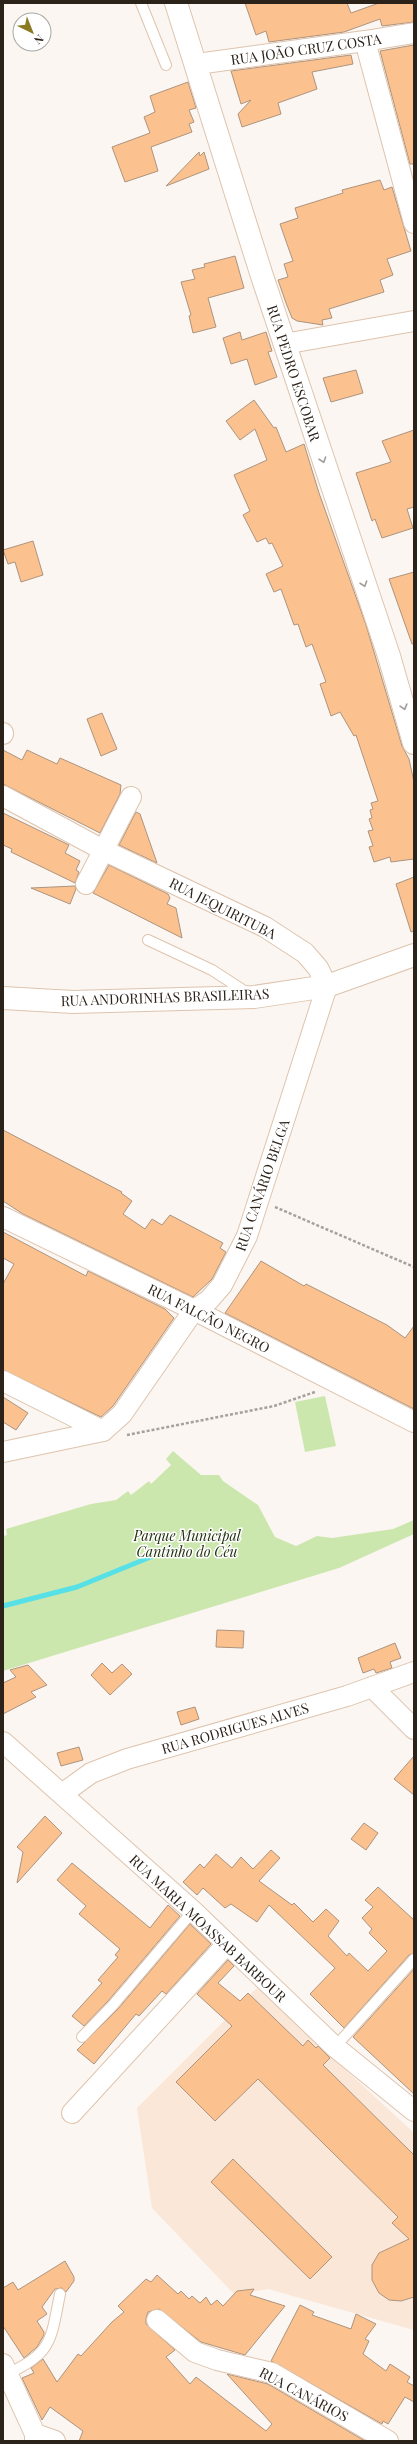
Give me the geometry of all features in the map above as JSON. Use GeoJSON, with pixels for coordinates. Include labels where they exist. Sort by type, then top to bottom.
{"type":"FeatureCollection","features":[{"type":"Feature","properties":{"kind":"main road","name":"RUA PEDRO ESCOBAR"},"geometry":{"type":"LineString","coordinates":[[176,3],[197,64],[284,344],[388,656],[414,743]]}},
{"type":"Feature","properties":{"kind":"main road","name":"RUA ANDORINHAS BRASILEIRAS"},"geometry":{"type":"LineString","coordinates":[[3,998],[74,1002],[254,998],[327,986],[414,955]]}},
{"type":"Feature","properties":{"kind":"street","name":"RUA JOÃO CRUZ COSTA"},"geometry":{"type":"LineString","coordinates":[[197,64],[365,41],[414,32]]}},
{"type":"Feature","properties":{"kind":"street"},"geometry":{"type":"LineString","coordinates":[[365,41],[414,224]]}},
{"type":"Feature","properties":{"kind":"street"},"geometry":{"type":"LineString","coordinates":[[284,344],[414,321]]}},
{"type":"Feature","properties":{"kind":"street","name":"RUA JEQUIRITUBA"},"geometry":{"type":"LineString","coordinates":[[3,796],[103,850],[265,927],[305,953],[318,968],[327,986]]}},
{"type":"Feature","properties":{"kind":"street"},"geometry":{"type":"LineString","coordinates":[[86,884],[131,797]]}},
{"type":"Feature","properties":{"kind":"street","name":"RUA CANÁRIO BELGA"},"geometry":{"type":"LineString","coordinates":[[3,1452],[103,1431],[122,1414],[194,1310],[209,1300],[222,1285],[247,1236],[327,986]]}},
{"type":"Feature","properties":{"kind":"street","name":"RUA FALCÃO NEGRO"},"geometry":{"type":"LineString","coordinates":[[3,1217],[194,1310],[414,1422]]}},
{"type":"Feature","properties":{"kind":"street"},"geometry":{"type":"LineString","coordinates":[[3,1381],[103,1431]]}},
{"type":"Feature","properties":{"kind":"street","name":"RUA RODRIGUES ALVES"},"geometry":{"type":"LineString","coordinates":[[62,1794],[91,1773],[127,1759],[246,1727],[414,1672]]}},
{"type":"Feature","properties":{"kind":"street"},"geometry":{"type":"LineString","coordinates":[[372,1687],[414,1729]]}},
{"type":"Feature","properties":{"kind":"street","name":"RUA MARIA MOASSAB BARBOUR"},"geometry":{"type":"LineString","coordinates":[[3,1742],[62,1794],[77,1810],[193,1912],[335,2047],[414,2111]]}},
{"type":"Feature","properties":{"kind":"street"},"geometry":{"type":"LineString","coordinates":[[72,2113],[227,1944]]}},
{"type":"Feature","properties":{"kind":"street","name":"RUA CANÁRIOS"},"geometry":{"type":"LineString","coordinates":[[157,2320],[195,2352],[217,2360],[272,2374],[388,2441]]}},
{"type":"Feature","properties":{"kind":"street"},"geometry":{"type":"LineString","coordinates":[[6,2369],[35,2438],[54,2441]]}},
{"type":"Feature","properties":{"kind":"lane"},"geometry":{"type":"LineString","coordinates":[[141,3],[166,65]]}},
{"type":"Feature","properties":{"kind":"lane"},"geometry":{"type":"LineString","coordinates":[[148,940],[176,951],[212,970],[254,998]]}},
{"type":"Feature","properties":{"kind":"lane"},"geometry":{"type":"LineString","coordinates":[[82,2037],[113,2005],[193,1912]]}},
{"type":"Feature","properties":{"kind":"lane"},"geometry":{"type":"LineString","coordinates":[[335,2047],[414,1959]]}},
{"type":"Feature","properties":{"kind":"lane"},"geometry":{"type":"LineString","coordinates":[[6,2369],[27,2365],[43,2352],[52,2334],[60,2294]]}},
{"type":"Feature","properties":{"kind":"path"},"geometry":{"type":"LineString","coordinates":[[258,1200],[414,1267]]}},
{"type":"Feature","properties":{"kind":"path"},"geometry":{"type":"LineString","coordinates":[[103,1431],[126,1435],[274,1406],[320,1390],[332,1380]]}},
{"type":"Feature","properties":{"kind":"shaded area"},"geometry":{"type":"Polygon","coordinates":[[[257,1988],[414,2133],[414,2330],[268,2289],[235,2295],[152,2208],[137,2108],[257,1988]]]}},
{"type":"Feature","properties":{"kind":"green space"},"geometry":{"type":"Polygon","coordinates":[[[325,1396],[336,1446],[305,1452],[295,1402],[325,1396]]]}},
{"type":"Feature","properties":{"kind":"green space","name":"Parque Municipal Cantinho do Céu"},"geometry":{"type":"Polygon","coordinates":[[[173,1451],[201,1475],[219,1475],[223,1481],[258,1505],[275,1537],[296,1546],[317,1536],[332,1538],[393,1529],[414,1520],[414,1534],[339,1568],[3,1671],[3,1536],[7,1535],[6,1529],[91,1504],[116,1500],[128,1491],[131,1495],[149,1481],[151,1484],[171,1465],[166,1459],[173,1451]]]}},
{"type":"Feature","properties":{"kind":"building"},"geometry":{"type":"Polygon","coordinates":[[[245,3],[347,3],[351,13],[379,3],[414,3],[414,22],[382,26],[380,19],[344,32],[269,42],[266,31],[256,35],[245,3]]]}},
{"type":"Feature","properties":{"kind":"building"},"geometry":{"type":"Polygon","coordinates":[[[414,45],[414,164],[410,164],[380,51],[414,45]]]}},
{"type":"Feature","properties":{"kind":"building"},"geometry":{"type":"Polygon","coordinates":[[[351,55],[353,64],[312,72],[317,89],[278,103],[281,114],[242,127],[238,114],[251,100],[241,104],[231,71],[351,55]]]}},
{"type":"Feature","properties":{"kind":"building"},"geometry":{"type":"Polygon","coordinates":[[[188,82],[196,108],[189,110],[194,122],[189,124],[192,132],[151,147],[158,171],[125,182],[112,147],[150,133],[144,117],[155,112],[150,96],[188,82]]]}},
{"type":"Feature","properties":{"kind":"building"},"geometry":{"type":"Polygon","coordinates":[[[199,152],[200,156],[204,152],[209,169],[166,186],[199,152]]]}},
{"type":"Feature","properties":{"kind":"building"},"geometry":{"type":"Polygon","coordinates":[[[380,180],[384,190],[392,187],[411,251],[387,259],[393,275],[380,280],[384,292],[329,309],[332,318],[322,320],[323,325],[297,321],[292,318],[278,280],[288,277],[284,264],[293,261],[280,224],[298,218],[295,208],[343,193],[342,190],[380,180]]]}},
{"type":"Feature","properties":{"kind":"building"},"geometry":{"type":"Polygon","coordinates":[[[235,256],[244,288],[208,298],[216,327],[193,333],[189,316],[191,315],[181,282],[195,279],[192,270],[205,267],[204,264],[235,256]]]}},
{"type":"Feature","properties":{"kind":"building"},"geometry":{"type":"Polygon","coordinates":[[[240,332],[242,340],[266,332],[272,351],[268,352],[277,377],[255,385],[247,359],[231,364],[223,338],[240,332]]]}},
{"type":"Feature","properties":{"kind":"building"},"geometry":{"type":"Polygon","coordinates":[[[356,370],[363,393],[331,402],[323,378],[356,370]]]}},
{"type":"Feature","properties":{"kind":"building"},"geometry":{"type":"Polygon","coordinates":[[[254,400],[274,428],[276,427],[286,452],[304,444],[319,493],[366,625],[402,746],[409,759],[414,782],[414,859],[391,862],[390,857],[374,862],[369,847],[373,846],[368,831],[373,830],[369,819],[372,818],[370,810],[373,809],[371,803],[378,801],[356,735],[354,736],[340,712],[331,716],[320,684],[326,682],[312,644],[306,647],[298,624],[294,625],[281,589],[274,592],[266,574],[283,566],[272,543],[269,544],[266,538],[257,542],[243,515],[250,511],[234,475],[267,460],[255,429],[240,440],[226,421],[254,400]]]}},
{"type":"Feature","properties":{"kind":"building"},"geometry":{"type":"Polygon","coordinates":[[[414,430],[414,507],[407,509],[413,528],[382,538],[375,519],[372,521],[356,473],[391,462],[382,441],[414,430]]]}},
{"type":"Feature","properties":{"kind":"building"},"geometry":{"type":"Polygon","coordinates":[[[33,541],[43,575],[21,582],[15,562],[8,564],[3,550],[33,541]]]}},
{"type":"Feature","properties":{"kind":"building"},"geometry":{"type":"Polygon","coordinates":[[[414,572],[414,644],[412,644],[389,579],[414,572]]]}},
{"type":"Feature","properties":{"kind":"building"},"geometry":{"type":"Polygon","coordinates":[[[102,713],[117,749],[101,756],[87,719],[102,713]]]}},
{"type":"Feature","properties":{"kind":"building"},"geometry":{"type":"Polygon","coordinates":[[[3,750],[22,760],[27,750],[57,764],[60,758],[121,785],[120,794],[100,833],[3,784],[3,750]]]}},
{"type":"Feature","properties":{"kind":"building"},"geometry":{"type":"Polygon","coordinates":[[[136,812],[140,814],[157,863],[119,845],[136,812]]]}},
{"type":"Feature","properties":{"kind":"building"},"geometry":{"type":"Polygon","coordinates":[[[3,813],[69,845],[65,853],[80,861],[76,870],[79,872],[75,883],[11,852],[12,849],[3,845],[3,813]]]}},
{"type":"Feature","properties":{"kind":"building"},"geometry":{"type":"Polygon","coordinates":[[[109,865],[168,894],[170,898],[167,904],[176,908],[182,938],[93,893],[109,865]]]}},
{"type":"Feature","properties":{"kind":"building"},"geometry":{"type":"Polygon","coordinates":[[[414,877],[414,931],[411,932],[396,884],[414,877]]]}},
{"type":"Feature","properties":{"kind":"building"},"geometry":{"type":"Polygon","coordinates":[[[75,886],[76,889],[70,904],[31,888],[75,886]]]}},
{"type":"Feature","properties":{"kind":"building"},"geometry":{"type":"Polygon","coordinates":[[[3,1130],[122,1192],[121,1193],[132,1201],[123,1214],[145,1229],[152,1219],[162,1225],[170,1215],[223,1243],[220,1248],[226,1252],[212,1279],[193,1297],[23,1214],[3,1201],[3,1130]]]}},
{"type":"Feature","properties":{"kind":"building"},"geometry":{"type":"Polygon","coordinates":[[[3,1232],[86,1276],[88,1271],[165,1309],[174,1318],[113,1406],[101,1417],[3,1370],[3,1284],[14,1264],[3,1258],[3,1232]]]}},
{"type":"Feature","properties":{"kind":"building"},"geometry":{"type":"Polygon","coordinates":[[[261,1261],[304,1286],[306,1284],[387,1325],[405,1338],[414,1326],[414,1409],[225,1313],[261,1261]]]}},
{"type":"Feature","properties":{"kind":"building"},"geometry":{"type":"Polygon","coordinates":[[[3,1397],[28,1413],[16,1430],[3,1422],[3,1397]]]}},
{"type":"Feature","properties":{"kind":"building"},"geometry":{"type":"Polygon","coordinates":[[[217,1630],[244,1631],[243,1648],[216,1647],[217,1630]]]}},
{"type":"Feature","properties":{"kind":"building"},"geometry":{"type":"Polygon","coordinates":[[[395,1643],[401,1658],[390,1662],[392,1668],[376,1673],[374,1669],[363,1673],[358,1658],[395,1643]]]}},
{"type":"Feature","properties":{"kind":"building"},"geometry":{"type":"Polygon","coordinates":[[[102,1663],[112,1673],[122,1664],[132,1674],[110,1695],[91,1675],[102,1663]]]}},
{"type":"Feature","properties":{"kind":"building"},"geometry":{"type":"Polygon","coordinates":[[[28,1665],[47,1685],[31,1692],[36,1697],[3,1714],[3,1683],[16,1677],[10,1670],[28,1665]]]}},
{"type":"Feature","properties":{"kind":"building"},"geometry":{"type":"Polygon","coordinates":[[[195,1707],[199,1719],[181,1725],[177,1712],[195,1707]]]}},
{"type":"Feature","properties":{"kind":"building"},"geometry":{"type":"Polygon","coordinates":[[[79,1747],[83,1760],[61,1766],[57,1753],[79,1747]]]}},
{"type":"Feature","properties":{"kind":"building"},"geometry":{"type":"Polygon","coordinates":[[[414,1756],[414,1795],[394,1779],[414,1756]]]}},
{"type":"Feature","properties":{"kind":"building"},"geometry":{"type":"Polygon","coordinates":[[[45,1816],[62,1833],[17,1883],[23,1852],[17,1847],[45,1816]]]}},
{"type":"Feature","properties":{"kind":"building"},"geometry":{"type":"Polygon","coordinates":[[[364,1823],[378,1833],[366,1850],[351,1839],[364,1823]]]}},
{"type":"Feature","properties":{"kind":"building"},"geometry":{"type":"Polygon","coordinates":[[[271,1850],[280,1858],[259,1881],[292,1905],[294,1903],[313,1922],[326,1909],[339,1921],[328,1936],[347,1956],[349,1953],[368,1971],[387,1951],[369,1933],[372,1929],[362,1918],[373,1907],[365,1900],[378,1887],[414,1920],[414,1953],[409,1955],[344,2028],[310,1994],[335,1968],[269,1905],[257,1922],[231,1904],[225,1908],[203,1888],[197,1895],[183,1882],[200,1864],[204,1868],[216,1854],[232,1868],[241,1857],[253,1869],[271,1850]]]}},
{"type":"Feature","properties":{"kind":"building"},"geometry":{"type":"Polygon","coordinates":[[[72,1863],[150,1928],[168,1905],[180,1916],[108,2001],[84,2026],[72,2016],[102,1983],[98,1980],[118,1957],[115,1955],[120,1949],[79,1914],[86,1906],[57,1880],[72,1863]]]}},
{"type":"Feature","properties":{"kind":"building"},"geometry":{"type":"Polygon","coordinates":[[[190,1924],[211,1944],[166,1994],[162,1991],[139,2016],[136,2014],[94,2064],[77,2050],[118,2009],[190,1924]]]}},
{"type":"Feature","properties":{"kind":"building"},"geometry":{"type":"Polygon","coordinates":[[[228,1960],[234,1966],[218,1983],[240,2001],[248,1993],[303,2046],[308,2040],[316,2048],[318,2046],[330,2058],[323,2065],[414,2155],[414,2297],[401,2301],[389,2300],[379,2293],[372,2280],[372,2265],[379,2253],[409,2239],[392,2223],[398,2217],[258,2079],[215,2121],[176,2082],[232,2026],[197,1994],[228,1960]]]}},
{"type":"Feature","properties":{"kind":"building"},"geometry":{"type":"Polygon","coordinates":[[[414,1969],[414,2094],[353,2037],[414,1969]]]}},
{"type":"Feature","properties":{"kind":"building"},"geometry":{"type":"Polygon","coordinates":[[[233,2159],[332,2257],[310,2279],[211,2182],[233,2159]]]}},
{"type":"Feature","properties":{"kind":"building"},"geometry":{"type":"Polygon","coordinates":[[[65,2261],[74,2277],[74,2281],[66,2292],[62,2288],[55,2289],[42,2307],[47,2314],[37,2321],[44,2332],[44,2335],[37,2347],[24,2358],[3,2326],[3,2288],[13,2282],[18,2290],[65,2261]]]}},
{"type":"Feature","properties":{"kind":"building"},"geometry":{"type":"Polygon","coordinates":[[[157,2275],[178,2294],[181,2291],[189,2299],[192,2296],[200,2303],[206,2297],[211,2305],[217,2300],[223,2306],[237,2291],[254,2289],[250,2295],[285,2306],[245,2355],[201,2342],[159,2309],[148,2312],[146,2324],[175,2350],[166,2357],[190,2384],[196,2377],[266,2431],[272,2424],[227,2374],[268,2384],[365,2441],[79,2441],[83,2431],[50,2407],[42,2420],[22,2378],[34,2373],[31,2368],[43,2359],[57,2382],[78,2354],[81,2356],[112,2322],[124,2312],[118,2306],[146,2279],[151,2282],[157,2275]]]}},
{"type":"Feature","properties":{"kind":"building"},"geometry":{"type":"Polygon","coordinates":[[[300,2305],[314,2312],[312,2315],[351,2329],[356,2314],[376,2324],[365,2339],[369,2341],[363,2354],[386,2371],[390,2364],[410,2377],[407,2382],[414,2386],[414,2402],[405,2397],[388,2424],[383,2421],[382,2424],[271,2361],[300,2305]]]}},
{"type":"Feature","properties":{"kind":"waterway"},"geometry":{"type":"LineString","coordinates":[[3,1606],[77,1587],[170,1549]]}}]}
